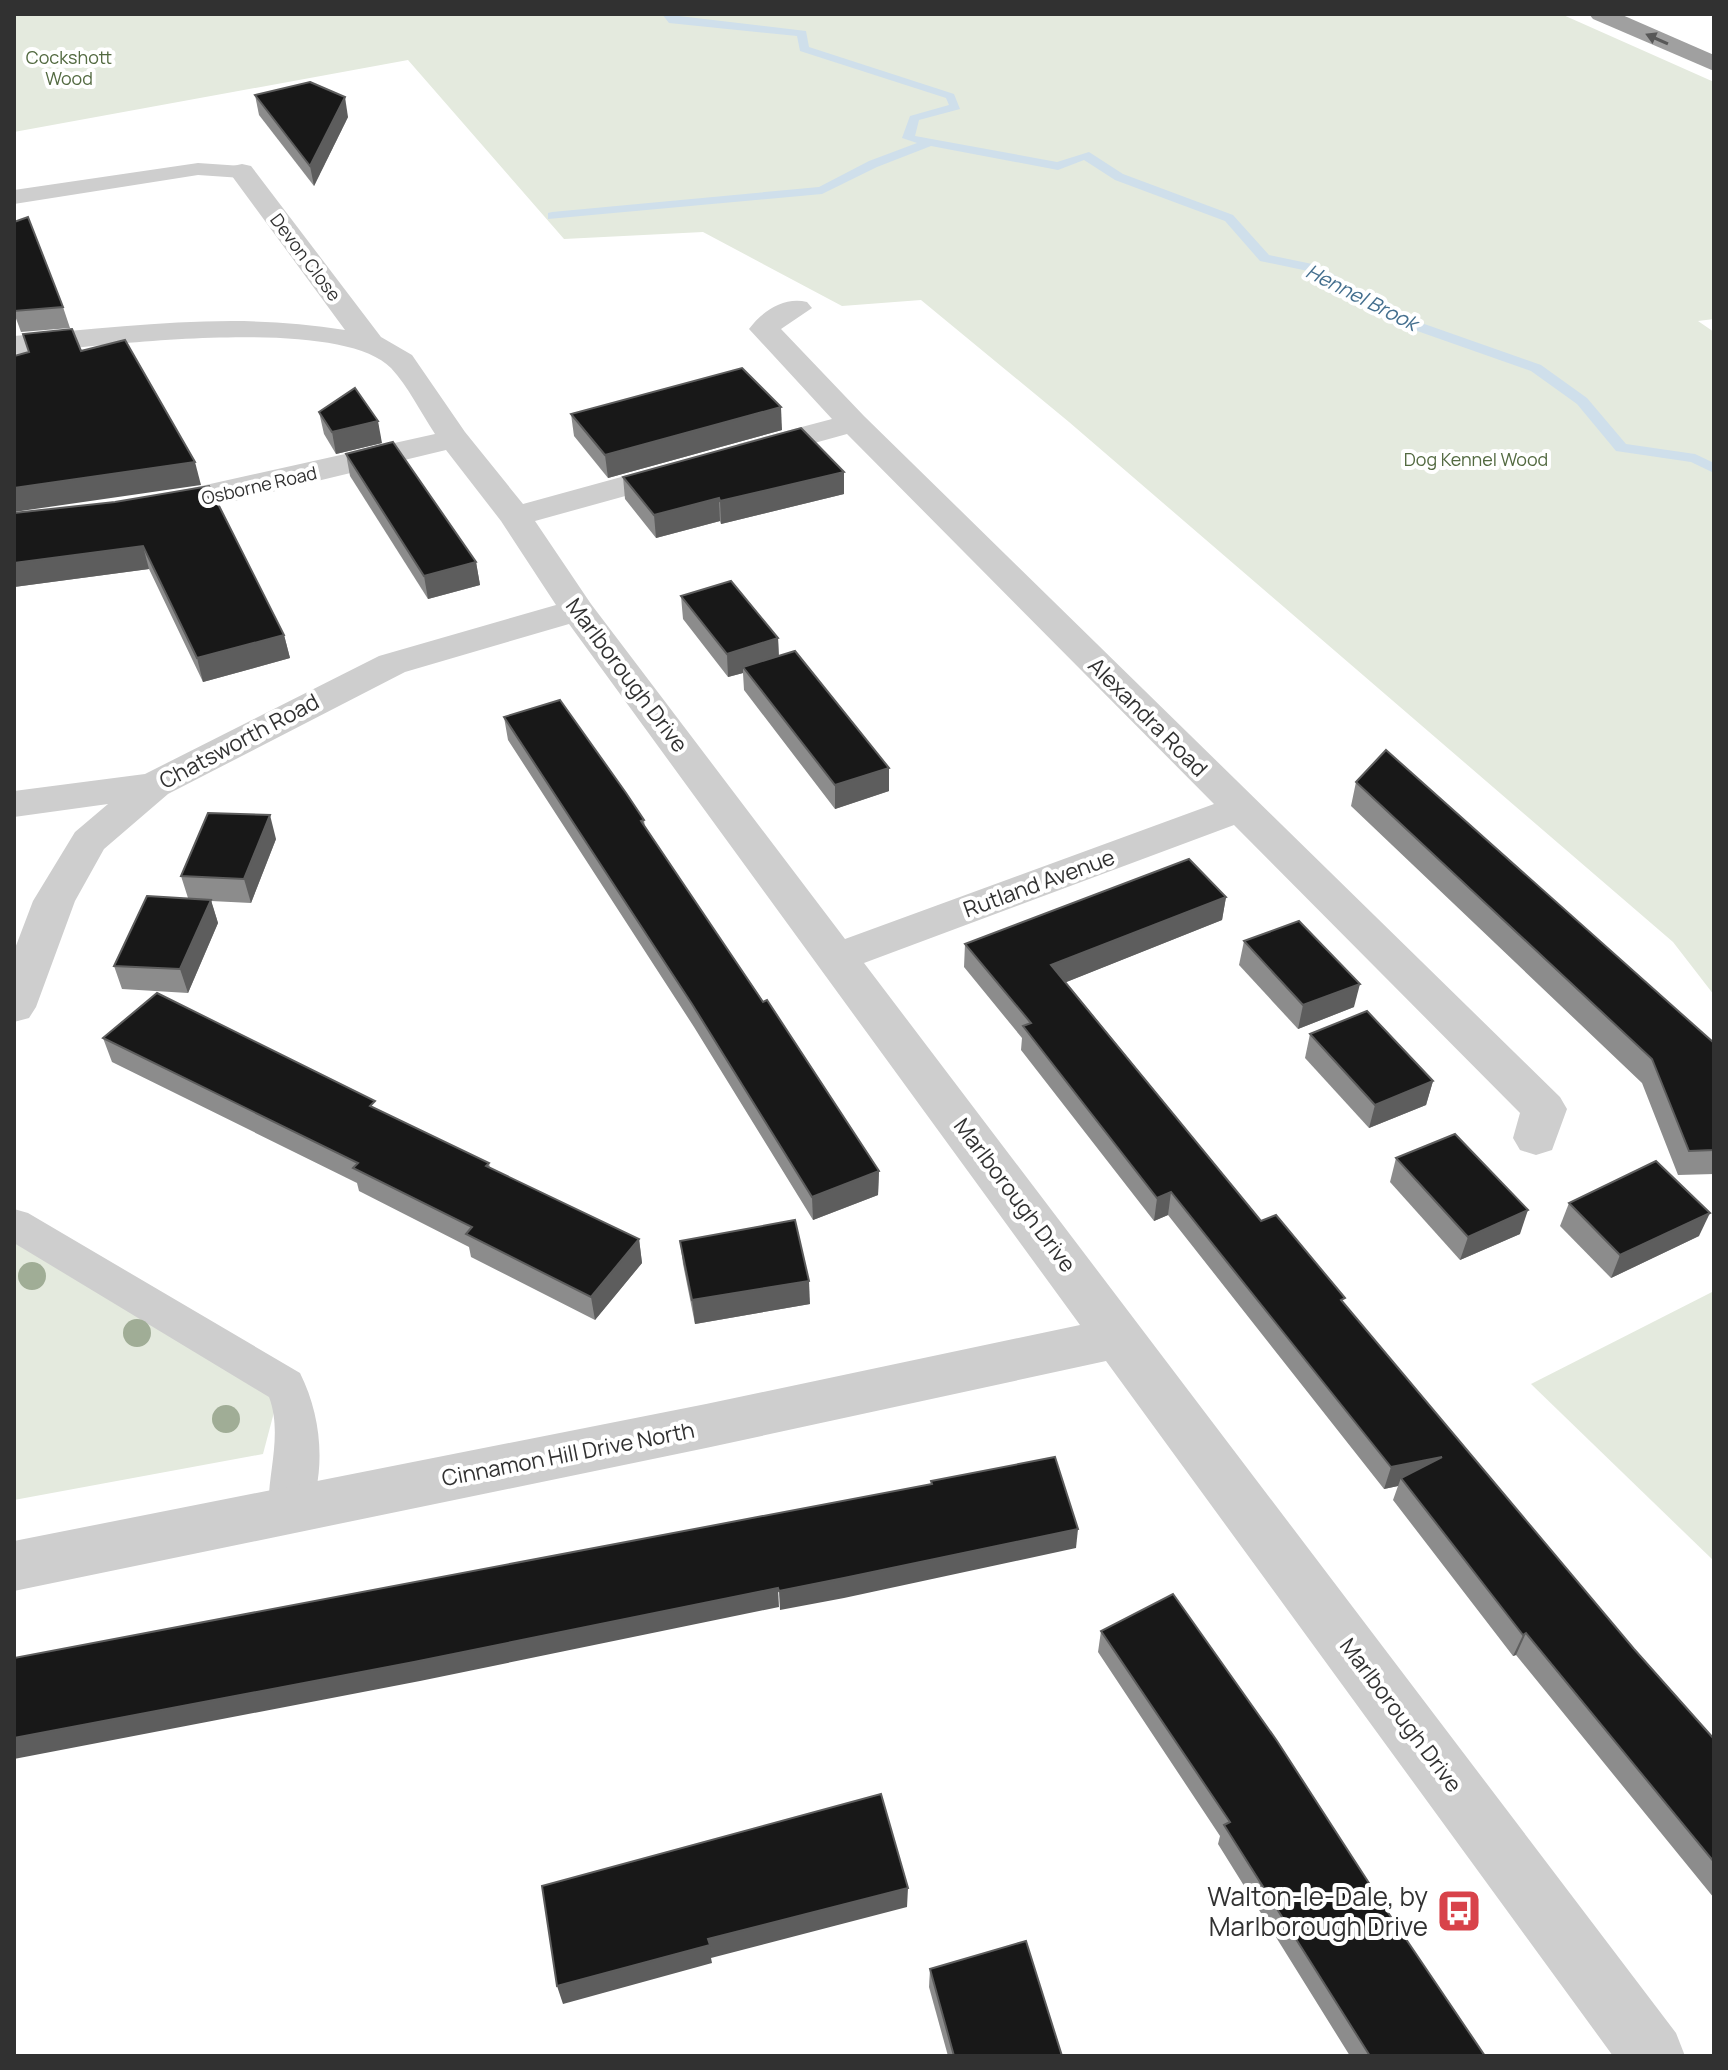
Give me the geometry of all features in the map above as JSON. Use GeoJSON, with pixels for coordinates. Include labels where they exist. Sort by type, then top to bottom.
{"type":"FeatureCollection","features":[{"type":"Feature","properties":{"kind":"highway"},"geometry":{"type":"LineString","coordinates":[[1601,14],[1714,64]]}},
{"type":"Feature","properties":{"kind":"street","name":"Devon Close"},"geometry":{"type":"LineString","coordinates":[[242,172],[370,343]]}},
{"type":"Feature","properties":{"kind":"street","name":"Alexandra Road"},"geometry":{"type":"LineString","coordinates":[[797,308],[774,319],[764,329],[853,423],[1544,1109],[1536,1138]]}},
{"type":"Feature","properties":{"kind":"street"},"geometry":{"type":"LineString","coordinates":[[14,345],[228,327],[287,329],[370,343]]}},
{"type":"Feature","properties":{"kind":"street","name":"Marlborough Drive"},"geometry":{"type":"LineString","coordinates":[[370,343],[401,361],[454,439],[515,516],[577,610],[1121,1337],[1653,2056]]}},
{"type":"Feature","properties":{"kind":"street"},"geometry":{"type":"LineString","coordinates":[[515,516],[853,423]]}},
{"type":"Feature","properties":{"kind":"street","name":"Osborne Road"},"geometry":{"type":"LineString","coordinates":[[121,512],[222,494],[454,439]]}},
{"type":"Feature","properties":{"kind":"street","name":"Chatsworth Road"},"geometry":{"type":"LineString","coordinates":[[14,1007],[54,901],[89,841],[154,785],[392,664],[577,610]]}},
{"type":"Feature","properties":{"kind":"street"},"geometry":{"type":"LineString","coordinates":[[14,804],[154,785]]}},
{"type":"Feature","properties":{"kind":"street","name":"Rutland Avenue"},"geometry":{"type":"LineString","coordinates":[[838,957],[1240,809]]}},
{"type":"Feature","properties":{"kind":"street","name":"Cinnamon Hill Drive North"},"geometry":{"type":"LineString","coordinates":[[14,1566],[1121,1337]]}},
{"type":"Feature","properties":{"kind":"lane"},"geometry":{"type":"LineString","coordinates":[[14,197],[198,169],[242,172]]}},
{"type":"Feature","properties":{"kind":"lane"},"geometry":{"type":"LineString","coordinates":[[14,1224],[285,1385],[298,1409],[299,1441],[289,1510]]}},
{"type":"Feature","properties":{"kind":"green space","name":"Dog Kennel Wood"},"geometry":{"type":"Polygon","coordinates":[[[14,14],[1561,14],[1714,82],[1714,319],[1698,321],[1714,332],[1714,995],[1673,942],[1069,422],[921,300],[842,306],[703,232],[564,239],[408,60],[14,132],[14,14]]]}},
{"type":"Feature","properties":{"kind":"green space"},"geometry":{"type":"Polygon","coordinates":[[[14,1235],[278,1397],[263,1454],[14,1500],[14,1235]]]}},
{"type":"Feature","properties":{"kind":"green space"},"geometry":{"type":"Polygon","coordinates":[[[1714,1291],[1714,1561],[1531,1384],[1714,1291]]]}},
{"type":"Feature","properties":{"kind":"building"},"geometry":{"type":"Polygon","coordinates":[[[310,82],[345,97],[310,166],[255,95],[310,82]]]}},
{"type":"Feature","properties":{"kind":"building"},"geometry":{"type":"Polygon","coordinates":[[[28,217],[63,307],[14,311],[14,222],[28,217]]]}},
{"type":"Feature","properties":{"kind":"building"},"geometry":{"type":"Polygon","coordinates":[[[72,329],[81,351],[125,340],[195,462],[14,488],[14,356],[29,352],[23,334],[72,329]]]}},
{"type":"Feature","properties":{"kind":"building"},"geometry":{"type":"Polygon","coordinates":[[[742,368],[781,407],[605,455],[571,414],[742,368]]]}},
{"type":"Feature","properties":{"kind":"building"},"geometry":{"type":"Polygon","coordinates":[[[355,388],[378,421],[332,432],[319,412],[355,388]]]}},
{"type":"Feature","properties":{"kind":"building"},"geometry":{"type":"Polygon","coordinates":[[[801,428],[844,472],[654,515],[623,477],[801,428]]]}},
{"type":"Feature","properties":{"kind":"building"},"geometry":{"type":"Polygon","coordinates":[[[393,442],[476,562],[424,576],[346,454],[393,442]]]}},
{"type":"Feature","properties":{"kind":"building"},"geometry":{"type":"Polygon","coordinates":[[[209,486],[284,635],[197,658],[143,546],[14,563],[14,513],[115,502],[209,486]]]}},
{"type":"Feature","properties":{"kind":"building"},"geometry":{"type":"Polygon","coordinates":[[[731,581],[778,638],[727,654],[681,596],[731,581]]]}},
{"type":"Feature","properties":{"kind":"building"},"geometry":{"type":"Polygon","coordinates":[[[795,651],[889,768],[835,785],[743,667],[795,651]]]}},
{"type":"Feature","properties":{"kind":"building"},"geometry":{"type":"Polygon","coordinates":[[[560,700],[626,793],[644,820],[641,821],[763,1002],[767,1000],[879,1171],[812,1197],[692,1004],[504,717],[560,700]]]}},
{"type":"Feature","properties":{"kind":"building"},"geometry":{"type":"Polygon","coordinates":[[[1386,750],[1714,1043],[1714,1150],[1689,1151],[1652,1059],[1356,782],[1386,750]]]}},
{"type":"Feature","properties":{"kind":"building"},"geometry":{"type":"Polygon","coordinates":[[[208,813],[270,815],[244,879],[181,876],[208,813]]]}},
{"type":"Feature","properties":{"kind":"building"},"geometry":{"type":"Polygon","coordinates":[[[1189,859],[1226,897],[1051,965],[1261,1221],[1276,1215],[1345,1298],[1341,1300],[1634,1649],[1714,1739],[1714,1862],[1526,1633],[1523,1635],[1401,1478],[1442,1457],[1391,1467],[1171,1192],[1157,1198],[1023,1026],[1031,1023],[965,944],[1189,859]]]}},
{"type":"Feature","properties":{"kind":"building"},"geometry":{"type":"Polygon","coordinates":[[[147,896],[211,900],[180,969],[114,966],[147,896]]]}},
{"type":"Feature","properties":{"kind":"building"},"geometry":{"type":"Polygon","coordinates":[[[1299,921],[1360,984],[1303,1005],[1244,941],[1299,921]]]}},
{"type":"Feature","properties":{"kind":"building"},"geometry":{"type":"Polygon","coordinates":[[[157,993],[375,1101],[370,1106],[489,1163],[486,1166],[639,1239],[591,1297],[466,1234],[472,1227],[353,1168],[358,1163],[103,1038],[157,993]]]}},
{"type":"Feature","properties":{"kind":"building"},"geometry":{"type":"Polygon","coordinates":[[[1367,1011],[1433,1081],[1375,1105],[1310,1034],[1367,1011]]]}},
{"type":"Feature","properties":{"kind":"building"},"geometry":{"type":"Polygon","coordinates":[[[1455,1134],[1528,1210],[1468,1237],[1396,1158],[1455,1134]]]}},
{"type":"Feature","properties":{"kind":"building"},"geometry":{"type":"Polygon","coordinates":[[[1656,1161],[1710,1213],[1620,1255],[1569,1203],[1656,1161]]]}},
{"type":"Feature","properties":{"kind":"building"},"geometry":{"type":"Polygon","coordinates":[[[795,1220],[809,1281],[692,1300],[680,1241],[795,1220]]]}},
{"type":"Feature","properties":{"kind":"building"},"geometry":{"type":"Polygon","coordinates":[[[1055,1457],[1078,1529],[779,1591],[778,1588],[414,1662],[14,1738],[14,1658],[932,1484],[931,1481],[1055,1457]]]}},
{"type":"Feature","properties":{"kind":"building"},"geometry":{"type":"Polygon","coordinates":[[[1173,1594],[1277,1741],[1485,2056],[1370,2056],[1224,1825],[1230,1822],[1101,1631],[1173,1594]]]}},
{"type":"Feature","properties":{"kind":"building"},"geometry":{"type":"Polygon","coordinates":[[[881,1794],[908,1888],[708,1939],[710,1945],[557,1986],[542,1886],[881,1794]]]}},
{"type":"Feature","properties":{"kind":"building"},"geometry":{"type":"Polygon","coordinates":[[[1026,1941],[1062,2056],[954,2056],[930,1969],[1026,1941]]]}},
{"type":"Feature","properties":{"kind":"waterway","name":"Hennel Brook"},"geometry":{"type":"LineString","coordinates":[[667,14],[669,20],[802,33],[804,49],[950,96],[956,107],[914,118],[908,138],[930,142]]}},
{"type":"Feature","properties":{"kind":"waterway"},"geometry":{"type":"LineString","coordinates":[[552,216],[822,190],[873,164],[930,142]]}},
{"type":"Feature","properties":{"kind":"waterway","name":"Hennel Brook"},"geometry":{"type":"LineString","coordinates":[[930,142],[1058,166],[1085,155],[1119,177],[1229,218],[1265,258],[1312,268],[1408,323],[1536,368],[1582,401],[1621,448],[1695,458],[1714,469]]}},
{"type":"Feature","properties":{"kind":"place","name":"Walton-le-Dale, by Marlborough Drive"},"geometry":{"type":"Point","coordinates":[1459,1911]}},
{"type":"Feature","properties":{"kind":"park label","name":"Cockshott Wood"},"geometry":{"type":"Point","coordinates":[69,67]}}]}
